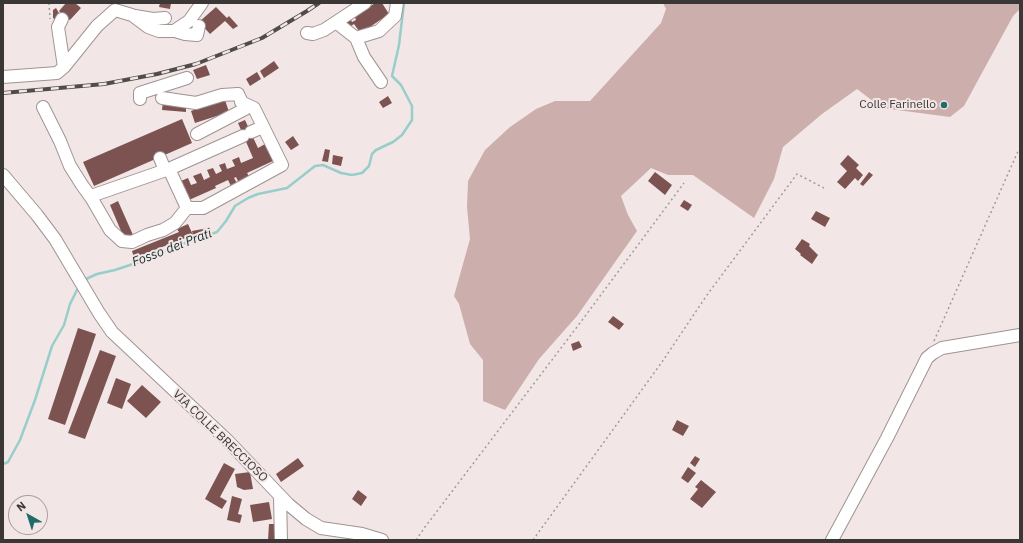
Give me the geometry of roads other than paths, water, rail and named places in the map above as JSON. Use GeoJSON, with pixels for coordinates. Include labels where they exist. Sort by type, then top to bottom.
{"type":"FeatureCollection","features":[{"type":"Feature","properties":{"kind":"street"},"geometry":{"type":"LineString","coordinates":[[175,31],[189,21],[202,3]]}},
{"type":"Feature","properties":{"kind":"street"},"geometry":{"type":"LineString","coordinates":[[308,33],[313,34],[324,30],[350,3]]}},
{"type":"Feature","properties":{"kind":"street"},"geometry":{"type":"LineString","coordinates":[[335,19],[365,3]]}},
{"type":"Feature","properties":{"kind":"street"},"geometry":{"type":"LineString","coordinates":[[356,38],[379,31],[395,16],[397,3]]}},
{"type":"Feature","properties":{"kind":"street"},"geometry":{"type":"LineString","coordinates":[[3,78],[57,73],[64,67],[115,6],[132,15],[148,27],[159,32],[175,31],[185,34],[198,35],[199,26]]}},
{"type":"Feature","properties":{"kind":"street"},"geometry":{"type":"LineString","coordinates":[[132,15],[153,20],[165,18]]}},
{"type":"Feature","properties":{"kind":"street"},"geometry":{"type":"LineString","coordinates":[[62,19],[58,27],[64,67]]}},
{"type":"Feature","properties":{"kind":"street"},"geometry":{"type":"LineString","coordinates":[[335,19],[356,38],[364,58],[381,82]]}},
{"type":"Feature","properties":{"kind":"street"},"geometry":{"type":"LineString","coordinates":[[140,99],[140,93],[187,78]]}},
{"type":"Feature","properties":{"kind":"street"},"geometry":{"type":"LineString","coordinates":[[162,98],[196,102],[222,95],[238,94],[245,109],[197,134]]}},
{"type":"Feature","properties":{"kind":"street"},"geometry":{"type":"LineString","coordinates":[[187,208],[203,208],[282,165],[254,108],[242,102]]}},
{"type":"Feature","properties":{"kind":"street"},"geometry":{"type":"LineString","coordinates":[[43,107],[60,141],[70,166],[91,196],[110,230],[122,242],[132,242],[163,230],[175,223],[187,208]]}},
{"type":"Feature","properties":{"kind":"street"},"geometry":{"type":"LineString","coordinates":[[91,196],[167,169],[263,127]]}},
{"type":"Feature","properties":{"kind":"street"},"geometry":{"type":"LineString","coordinates":[[160,158],[187,208]]}},
{"type":"Feature","properties":{"kind":"street","name":"VIA COLLE BRECCIOSO"},"geometry":{"type":"LineString","coordinates":[[3,175],[48,229],[102,318],[114,335],[227,440],[297,513],[318,526],[331,530],[362,534],[382,540]]}},
{"type":"Feature","properties":{"kind":"street"},"geometry":{"type":"LineString","coordinates":[[832,540],[884,444],[927,358],[932,353],[942,348],[1020,335]]}},
{"type":"Feature","properties":{"kind":"street"},"geometry":{"type":"LineString","coordinates":[[280,496],[281,540]]}},
{"type":"Feature","properties":{"kind":"waterway","name":"Fosso dei Prati"},"geometry":{"type":"LineString","coordinates":[[83,281],[97,274],[145,260],[176,246],[217,232],[235,206],[258,194],[287,188],[315,166],[323,165],[341,173],[352,175],[362,173],[369,166],[372,154],[376,150],[393,142],[402,135],[412,120],[412,106],[401,85],[392,76],[399,45],[404,3]]}},
{"type":"Feature","properties":{"kind":"waterway","name":"Fosso dei Prati"},"geometry":{"type":"LineString","coordinates":[[3,464],[8,462],[20,440],[35,400],[52,346],[64,325],[70,304],[79,286]]}},
{"type":"Feature","properties":{"kind":"railway"},"geometry":{"type":"LineString","coordinates":[[3,93],[104,84],[157,74],[196,64],[262,38],[319,3]]}},
{"type":"Feature","properties":{"kind":"place","name":"Colle Farinello"},"geometry":{"type":"Point","coordinates":[944,105]}}]}
